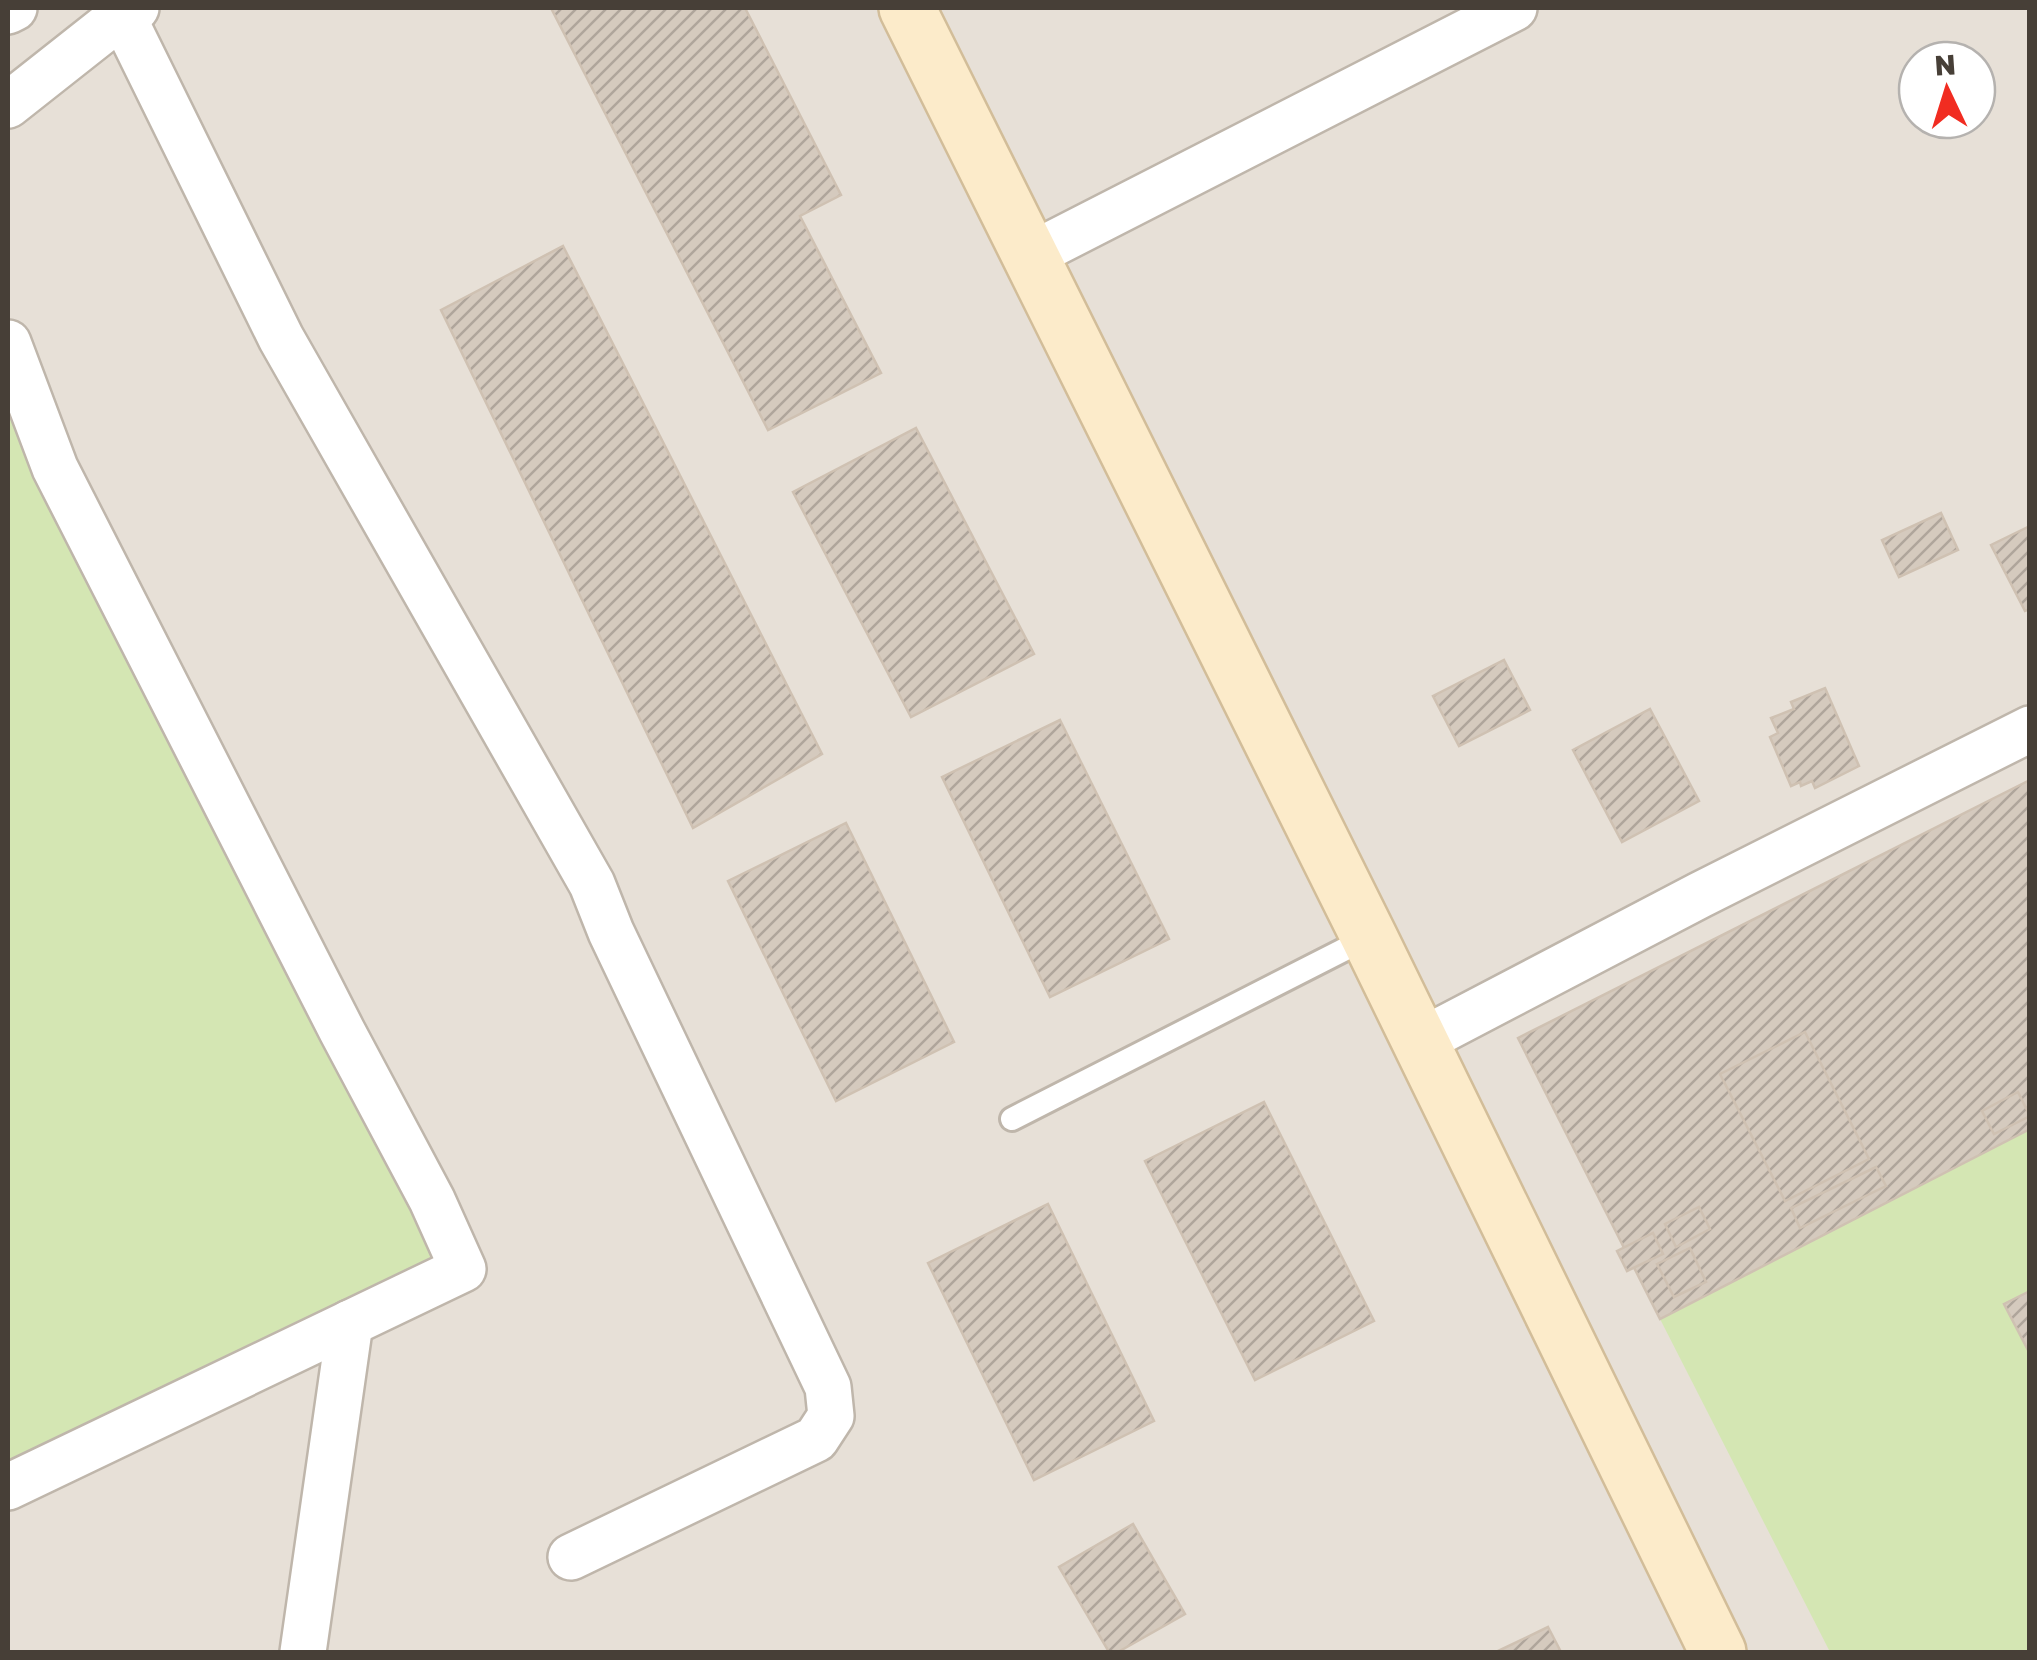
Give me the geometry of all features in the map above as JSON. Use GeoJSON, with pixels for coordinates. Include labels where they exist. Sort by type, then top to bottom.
{"type":"FeatureCollection","features":[{"type":"Feature","properties":{"kind":"main road"},"geometry":{"type":"LineString","coordinates":[[907,8],[1369,937],[1718,1652]]}},
{"type":"Feature","properties":{"kind":"street"},"geometry":{"type":"LineString","coordinates":[[8,11],[14,8]]}},
{"type":"Feature","properties":{"kind":"street"},"geometry":{"type":"LineString","coordinates":[[1031,256],[1514,8]]}},
{"type":"Feature","properties":{"kind":"street"},"geometry":{"type":"LineString","coordinates":[[8,104],[129,11],[281,338],[592,884],[611,932],[828,1387],[831,1416],[816,1439],[571,1557]]}},
{"type":"Feature","properties":{"kind":"street"},"geometry":{"type":"LineString","coordinates":[[8,343],[55,468],[464,1269],[8,1487]]}},
{"type":"Feature","properties":{"kind":"street"},"geometry":{"type":"LineString","coordinates":[[1419,1042],[1700,894],[2030,729]]}},
{"type":"Feature","properties":{"kind":"street"},"geometry":{"type":"LineString","coordinates":[[304,1652],[350,1323]]}},
{"type":"Feature","properties":{"kind":"lane"},"geometry":{"type":"LineString","coordinates":[[1012,1118],[1369,937]]}},
{"type":"Feature","properties":{"kind":"shaded area"},"geometry":{"type":"Polygon","coordinates":[[[8,8],[2029,8],[2029,1652],[8,1652],[8,8]]]}},
{"type":"Feature","properties":{"kind":"green space"},"geometry":{"type":"Polygon","coordinates":[[[8,411],[442,1252],[8,1472],[8,411]]]}},
{"type":"Feature","properties":{"kind":"green space"},"geometry":{"type":"Polygon","coordinates":[[[2029,1129],[2029,1652],[1830,1652],[1660,1319],[2029,1129]]]}},
{"type":"Feature","properties":{"kind":"building"},"geometry":{"type":"Polygon","coordinates":[[[551,8],[745,8],[841,195],[800,216],[881,373],[768,430],[551,8]]]}},
{"type":"Feature","properties":{"kind":"building"},"geometry":{"type":"Polygon","coordinates":[[[563,246],[822,754],[693,828],[441,310],[563,246]]]}},
{"type":"Feature","properties":{"kind":"building"},"geometry":{"type":"Polygon","coordinates":[[[916,428],[1034,654],[911,717],[793,492],[916,428]]]}},
{"type":"Feature","properties":{"kind":"building"},"geometry":{"type":"Polygon","coordinates":[[[1941,513],[1958,550],[1899,577],[1882,540],[1941,513]]]}},
{"type":"Feature","properties":{"kind":"building"},"geometry":{"type":"Polygon","coordinates":[[[2030,526],[2030,609],[2025,611],[1991,545],[2030,526]]]}},
{"type":"Feature","properties":{"kind":"building"},"geometry":{"type":"Polygon","coordinates":[[[1504,660],[1530,710],[1459,746],[1433,696],[1504,660]]]}},
{"type":"Feature","properties":{"kind":"building"},"geometry":{"type":"Polygon","coordinates":[[[1825,688],[1859,766],[1815,788],[1812,781],[1791,786],[1770,737],[1778,733],[1771,718],[1794,709],[1791,702],[1825,688]]]}},
{"type":"Feature","properties":{"kind":"building"},"geometry":{"type":"Polygon","coordinates":[[[1650,709],[1699,801],[1622,842],[1573,750],[1650,709]]]}},
{"type":"Feature","properties":{"kind":"building"},"geometry":{"type":"Polygon","coordinates":[[[1060,720],[1169,939],[1050,997],[942,777],[1060,720]]]}},
{"type":"Feature","properties":{"kind":"building"},"geometry":{"type":"Polygon","coordinates":[[[2030,780],[2030,1129],[1660,1319],[1518,1038],[2030,780]]]}},
{"type":"Feature","properties":{"kind":"building"},"geometry":{"type":"Polygon","coordinates":[[[846,823],[954,1042],[836,1101],[728,881],[846,823]]]}},
{"type":"Feature","properties":{"kind":"building"},"geometry":{"type":"Polygon","coordinates":[[[1805,1032],[1869,1159],[1785,1201],[1720,1074],[1805,1032]]]}},
{"type":"Feature","properties":{"kind":"building"},"geometry":{"type":"Polygon","coordinates":[[[2018,1092],[2030,1116],[1994,1134],[1982,1111],[2018,1092]]]}},
{"type":"Feature","properties":{"kind":"building"},"geometry":{"type":"Polygon","coordinates":[[[1264,1102],[1374,1321],[1255,1380],[1145,1161],[1264,1102]]]}},
{"type":"Feature","properties":{"kind":"building"},"geometry":{"type":"Polygon","coordinates":[[[1876,1167],[1886,1186],[1800,1228],[1791,1208],[1876,1167]]]}},
{"type":"Feature","properties":{"kind":"building"},"geometry":{"type":"Polygon","coordinates":[[[1048,1204],[1154,1421],[1034,1480],[928,1263],[1048,1204]]]}},
{"type":"Feature","properties":{"kind":"building"},"geometry":{"type":"Polygon","coordinates":[[[1699,1207],[1710,1229],[1676,1247],[1665,1224],[1699,1207]]]}},
{"type":"Feature","properties":{"kind":"building"},"geometry":{"type":"Polygon","coordinates":[[[1653,1233],[1663,1254],[1627,1271],[1617,1251],[1653,1233]]]}},
{"type":"Feature","properties":{"kind":"building"},"geometry":{"type":"Polygon","coordinates":[[[1690,1248],[1706,1282],[1674,1297],[1657,1264],[1690,1248]]]}},
{"type":"Feature","properties":{"kind":"building"},"geometry":{"type":"Polygon","coordinates":[[[2030,1291],[2030,1354],[2004,1304],[2030,1291]]]}},
{"type":"Feature","properties":{"kind":"building"},"geometry":{"type":"Polygon","coordinates":[[[1133,1524],[1185,1614],[1118,1652],[1109,1652],[1059,1567],[1133,1524]]]}},
{"type":"Feature","properties":{"kind":"building"},"geometry":{"type":"Polygon","coordinates":[[[1548,1627],[1561,1652],[1496,1652],[1548,1627]]]}}]}
